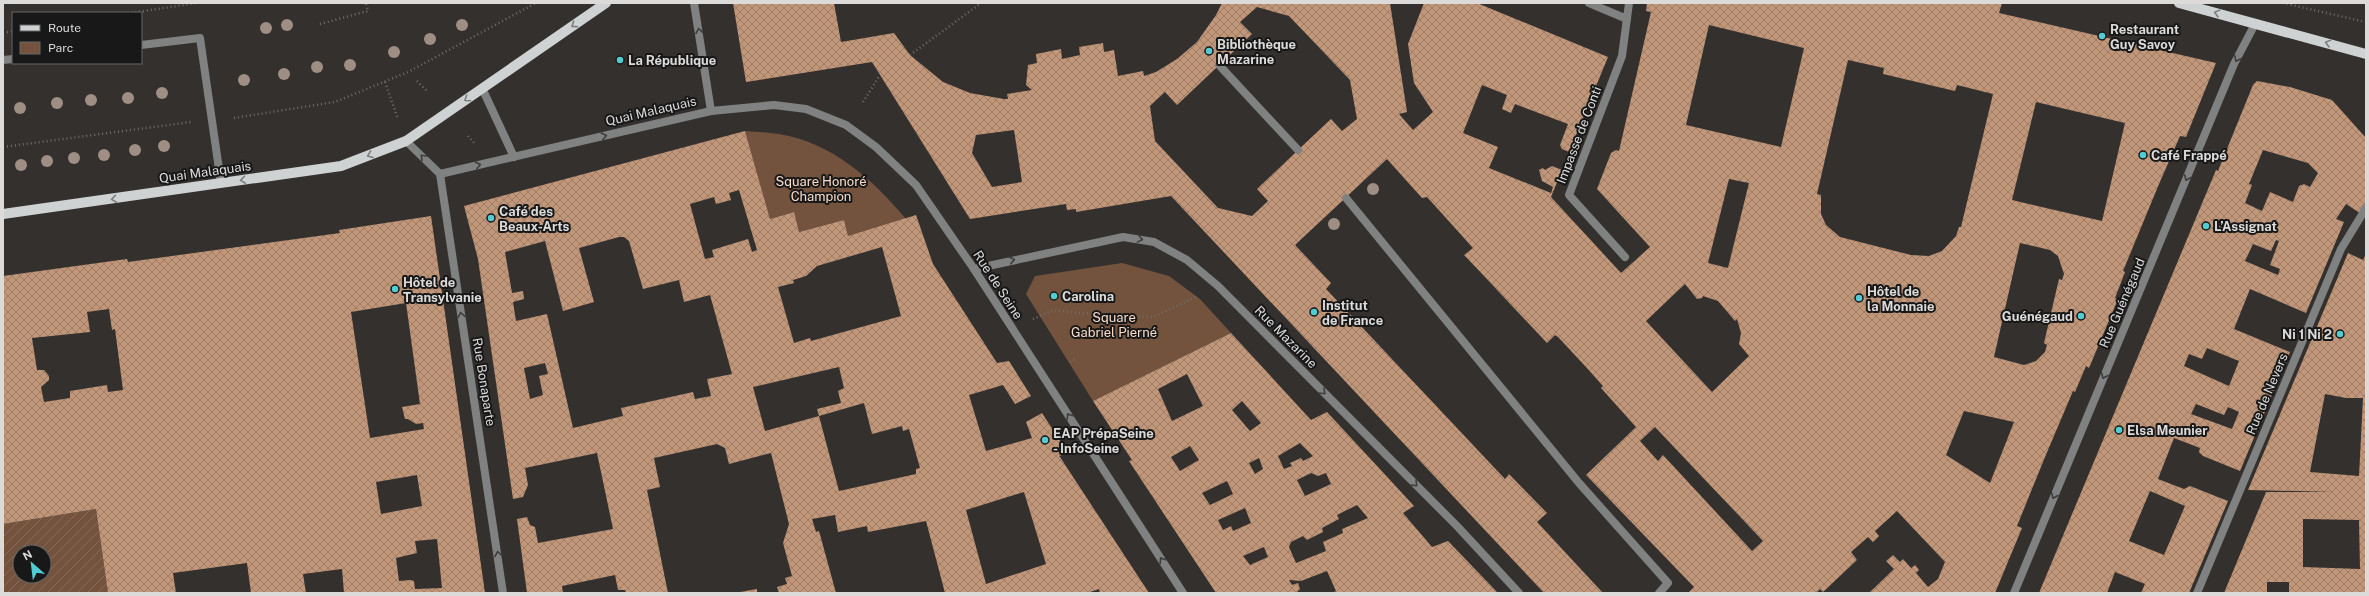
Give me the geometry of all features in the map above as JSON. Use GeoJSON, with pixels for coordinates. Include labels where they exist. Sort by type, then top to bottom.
{"type":"FeatureCollection","features":[{"type":"Feature","properties":{"kind":"main road","name":"Quai Malaquais"},"geometry":{"type":"LineString","coordinates":[[3,214],[341,166],[406,141],[606,3]]}},
{"type":"Feature","properties":{"kind":"main road"},"geometry":{"type":"LineString","coordinates":[[2179,3],[2366,54]]}},
{"type":"Feature","properties":{"kind":"street","name":"Quai Malaquais"},"geometry":{"type":"LineString","coordinates":[[440,174],[711,111],[694,3]]}},
{"type":"Feature","properties":{"kind":"street"},"geometry":{"type":"LineString","coordinates":[[1589,3],[1627,19]]}},
{"type":"Feature","properties":{"kind":"street","name":"Impasse de Conti"},"geometry":{"type":"LineString","coordinates":[[1625,257],[1569,195],[1622,56],[1629,3]]}},
{"type":"Feature","properties":{"kind":"street","name":"Rue Guénégaud"},"geometry":{"type":"LineString","coordinates":[[2014,593],[2234,64],[2255,24]]}},
{"type":"Feature","properties":{"kind":"street"},"geometry":{"type":"LineString","coordinates":[[142,45],[200,38],[221,183]]}},
{"type":"Feature","properties":{"kind":"street"},"geometry":{"type":"LineString","coordinates":[[1219,65],[1298,150]]}},
{"type":"Feature","properties":{"kind":"street"},"geometry":{"type":"LineString","coordinates":[[482,88],[514,157]]}},
{"type":"Feature","properties":{"kind":"street","name":"Rue de Seine"},"geometry":{"type":"LineString","coordinates":[[711,111],[780,106],[806,109],[846,125],[876,147],[916,185],[974,269],[1183,593]]}},
{"type":"Feature","properties":{"kind":"street"},"geometry":{"type":"LineString","coordinates":[[406,141],[440,174]]}},
{"type":"Feature","properties":{"kind":"street","name":"Rue Bonaparte"},"geometry":{"type":"LineString","coordinates":[[440,174],[503,593]]}},
{"type":"Feature","properties":{"kind":"street"},"geometry":{"type":"LineString","coordinates":[[1346,198],[1578,483],[1668,583],[1659,593]]}},
{"type":"Feature","properties":{"kind":"street","name":"Rue de Nevers"},"geometry":{"type":"LineString","coordinates":[[2197,593],[2341,249],[2366,208]]}},
{"type":"Feature","properties":{"kind":"street","name":"Rue Mazarine"},"geometry":{"type":"LineString","coordinates":[[974,269],[1123,237],[1154,242],[1187,260],[1224,291],[1457,526],[1519,593]]}},
{"type":"Feature","properties":{"kind":"path"},"geometry":{"type":"LineString","coordinates":[[138,12],[197,3]]}},
{"type":"Feature","properties":{"kind":"path"},"geometry":{"type":"LineString","coordinates":[[320,24],[368,11],[366,3]]}},
{"type":"Feature","properties":{"kind":"path"},"geometry":{"type":"LineString","coordinates":[[230,119],[335,102],[385,82],[536,3]]}},
{"type":"Feature","properties":{"kind":"path"},"geometry":{"type":"LineString","coordinates":[[910,55],[981,3]]}},
{"type":"Feature","properties":{"kind":"path"},"geometry":{"type":"LineString","coordinates":[[2283,3],[2366,22]]}},
{"type":"Feature","properties":{"kind":"path"},"geometry":{"type":"LineString","coordinates":[[863,102],[880,75]]}},
{"type":"Feature","properties":{"kind":"path"},"geometry":{"type":"LineString","coordinates":[[417,81],[427,91]]}},
{"type":"Feature","properties":{"kind":"path"},"geometry":{"type":"LineString","coordinates":[[385,82],[406,141]]}},
{"type":"Feature","properties":{"kind":"path"},"geometry":{"type":"LineString","coordinates":[[3,147],[195,121]]}},
{"type":"Feature","properties":{"kind":"path"},"geometry":{"type":"LineString","coordinates":[[1033,319],[1054,310],[1078,313],[1153,316],[1200,295]]}},
{"type":"Feature","properties":{"kind":"path"},"geometry":{"type":"LineString","coordinates":[[1070,362],[1077,358]]}},
{"type":"Feature","properties":{"kind":"green space","name":"Square Honoré Champion"},"geometry":{"type":"Polygon","coordinates":[[[745,131],[775,133],[799,139],[817,145],[834,154],[865,177],[906,219],[848,236],[844,220],[799,232],[793,212],[770,219],[745,131]]]}},
{"type":"Feature","properties":{"kind":"green space","name":"Square Gabriel Pierné"},"geometry":{"type":"Polygon","coordinates":[[[1122,263],[1169,276],[1200,299],[1231,333],[1093,401],[1026,294],[1035,276],[1122,263]]]}},
{"type":"Feature","properties":{"kind":"green space"},"geometry":{"type":"Polygon","coordinates":[[[96,509],[108,593],[3,593],[3,524],[96,509]]]}},
{"type":"Feature","properties":{"kind":"building"},"geometry":{"type":"Polygon","coordinates":[[[733,3],[834,3],[841,42],[894,33],[910,55],[943,82],[970,93],[1008,99],[1007,94],[1032,90],[1026,85],[1028,65],[1037,63],[1036,54],[1061,49],[1062,59],[1080,55],[1079,47],[1103,43],[1104,52],[1114,50],[1118,76],[1143,71],[1144,76],[1156,72],[1177,59],[1197,42],[1216,15],[1222,3],[1390,3],[1407,112],[1399,114],[1413,130],[1433,112],[1414,83],[1408,44],[1424,3],[1477,3],[1608,57],[1569,152],[1562,149],[1560,145],[1568,124],[1515,104],[1511,113],[1502,109],[1507,95],[1482,85],[1463,133],[1498,147],[1489,168],[1551,193],[1553,187],[1542,181],[1539,170],[1543,168],[1545,170],[1552,166],[1562,170],[1551,197],[1621,273],[1650,247],[1597,189],[1611,153],[1616,150],[1619,151],[1651,12],[1646,11],[1647,3],[2002,3],[1999,13],[2216,63],[2186,137],[2180,136],[2159,184],[2123,271],[2125,272],[2115,298],[2118,299],[2089,368],[2086,366],[2075,392],[2073,391],[2045,457],[2017,526],[2022,528],[1995,593],[1869,593],[1894,569],[1886,561],[1893,555],[1900,562],[1903,559],[1911,568],[1915,565],[1919,570],[1916,573],[1928,587],[1938,579],[1945,562],[1897,511],[1875,531],[1879,536],[1873,542],[1868,537],[1851,552],[1857,560],[1823,592],[1820,589],[1816,593],[1688,593],[1694,587],[1586,475],[1636,427],[1601,388],[1603,386],[1558,337],[1555,335],[1547,343],[1464,255],[1473,248],[1427,197],[1422,198],[1387,159],[1295,245],[1331,283],[1326,289],[1505,479],[1509,474],[1547,513],[1537,522],[1603,593],[1544,593],[1171,196],[1076,212],[1076,209],[1067,210],[1066,204],[970,219],[872,62],[746,82],[733,3]],[[1257,7],[1240,22],[1252,34],[1177,105],[1165,92],[1150,106],[1155,141],[1218,208],[1252,216],[1268,201],[1257,189],[1331,119],[1342,131],[1357,119],[1350,80],[1289,16],[1257,7]],[[1709,25],[1686,125],[1781,147],[1804,48],[1709,25]],[[1848,60],[1817,194],[1821,195],[1821,214],[1826,225],[1840,237],[1911,255],[1929,256],[1942,251],[1956,236],[1959,227],[1961,227],[1993,94],[1957,85],[1955,91],[1883,74],[1884,68],[1848,60]],[[2036,102],[2012,200],[2102,221],[2125,123],[2036,102]],[[1014,130],[976,135],[972,153],[992,187],[1022,182],[1014,130]],[[1729,179],[1708,263],[1728,268],[1749,183],[1729,179]],[[2020,243],[1994,357],[2024,365],[2036,361],[2045,352],[2047,345],[2044,343],[2059,279],[2062,280],[2064,274],[2058,256],[2050,250],[2020,243]],[[1685,284],[1646,321],[1712,392],[1749,356],[1739,344],[1741,333],[1737,319],[1735,321],[1718,301],[1703,296],[1702,298],[1697,299],[1685,284]],[[1964,411],[1946,455],[1990,483],[2014,422],[1964,411]],[[1655,427],[1640,441],[1658,461],[1663,455],[1752,551],[1763,541],[1655,427]]]}},
{"type":"Feature","properties":{"kind":"building"},"geometry":{"type":"Polygon","coordinates":[[[2257,81],[2290,87],[2332,100],[2366,138],[2366,217],[2346,204],[2336,219],[2344,222],[2306,313],[2250,289],[2234,329],[2290,352],[2240,471],[2203,456],[2199,452],[2200,448],[2174,438],[2158,479],[2184,489],[2190,486],[2228,501],[2189,593],[2141,593],[2145,584],[2115,572],[2107,593],[2039,593],[2216,170],[2218,171],[2253,85],[2257,81]],[[2263,150],[2249,184],[2252,185],[2245,203],[2262,211],[2270,192],[2293,202],[2299,186],[2304,184],[2310,187],[2318,173],[2308,163],[2263,150]],[[2276,240],[2271,251],[2253,244],[2245,261],[2278,275],[2280,269],[2270,265],[2279,241],[2276,240]],[[2207,348],[2202,359],[2189,354],[2184,366],[2229,386],[2239,361],[2207,348]],[[2196,404],[2191,414],[2232,429],[2239,412],[2228,407],[2224,415],[2196,404]],[[2150,491],[2129,541],[2164,555],[2185,506],[2150,491]]]}},
{"type":"Feature","properties":{"kind":"building"},"geometry":{"type":"Polygon","coordinates":[[[745,131],[770,219],[794,212],[799,232],[844,220],[848,236],[916,215],[933,264],[997,363],[1009,361],[1031,396],[1015,404],[1003,385],[969,395],[986,451],[1032,438],[1026,422],[1042,413],[1068,453],[1059,456],[1149,593],[1100,593],[1099,589],[1087,593],[945,593],[926,521],[868,532],[867,526],[838,532],[835,515],[812,519],[816,532],[819,531],[836,593],[779,593],[777,587],[787,584],[785,578],[792,576],[783,543],[789,524],[771,453],[729,464],[725,448],[717,444],[654,458],[660,487],[647,490],[668,593],[626,593],[625,590],[618,590],[615,575],[562,586],[563,593],[527,593],[517,519],[527,517],[530,525],[535,527],[538,543],[613,529],[597,453],[525,468],[528,485],[523,497],[513,499],[478,259],[464,206],[745,131]],[[739,190],[729,193],[731,200],[716,204],[714,197],[690,204],[705,259],[714,257],[712,250],[748,239],[752,252],[757,250],[739,190]],[[624,237],[579,248],[594,302],[563,311],[545,241],[505,252],[512,293],[523,291],[524,299],[513,302],[516,321],[547,314],[573,428],[623,416],[621,408],[693,392],[695,399],[711,396],[707,379],[732,374],[710,295],[684,302],[679,280],[643,289],[629,241],[624,237]],[[882,247],[817,266],[806,276],[793,280],[794,283],[778,287],[794,343],[810,338],[811,341],[901,316],[882,247]],[[545,363],[524,368],[530,399],[543,395],[539,376],[548,374],[545,363]],[[839,367],[753,387],[765,431],[819,416],[817,409],[841,403],[838,391],[844,388],[839,367]],[[864,403],[819,416],[839,491],[916,474],[916,469],[920,468],[909,429],[903,431],[902,426],[872,434],[864,403]],[[1024,492],[966,510],[986,584],[1046,564],[1024,492]]]}},
{"type":"Feature","properties":{"kind":"building"},"geometry":{"type":"Polygon","coordinates":[[[431,216],[485,593],[344,593],[342,569],[303,574],[306,593],[251,593],[247,563],[173,573],[176,593],[108,593],[96,509],[3,524],[3,276],[127,259],[128,262],[340,233],[339,230],[431,216]],[[406,303],[351,312],[370,438],[424,429],[423,423],[416,424],[408,419],[405,419],[402,407],[420,404],[406,303]],[[109,309],[87,312],[90,332],[32,338],[37,370],[44,370],[49,376],[49,380],[41,387],[44,402],[70,398],[70,391],[107,385],[108,392],[123,390],[115,329],[112,330],[109,309]],[[417,475],[376,482],[381,514],[422,506],[417,475]],[[437,539],[415,541],[417,553],[396,558],[399,581],[414,581],[415,589],[442,588],[437,539]]]}},
{"type":"Feature","properties":{"kind":"building"},"geometry":{"type":"Polygon","coordinates":[[[2348,253],[2363,260],[2366,254],[2366,593],[2289,593],[2289,582],[2267,582],[2267,593],[2224,593],[2266,492],[2335,492],[2248,490],[2348,253]],[[2325,394],[2310,472],[2359,476],[2363,398],[2346,398],[2325,394]],[[2303,519],[2303,567],[2360,569],[2359,520],[2303,519]]]}},
{"type":"Feature","properties":{"kind":"building"},"geometry":{"type":"Polygon","coordinates":[[[1231,333],[1311,420],[1327,412],[1414,506],[1403,513],[1432,547],[1448,541],[1498,593],[1332,593],[1336,591],[1327,571],[1301,581],[1289,580],[1292,585],[1298,583],[1300,589],[1296,593],[1216,593],[1129,461],[1132,460],[1093,401],[1231,333]],[[1187,374],[1158,389],[1172,421],[1203,406],[1187,374]],[[1242,401],[1232,410],[1250,431],[1261,423],[1242,401]],[[1300,443],[1278,456],[1284,469],[1292,466],[1290,463],[1301,458],[1303,461],[1313,456],[1300,443]],[[1190,446],[1171,457],[1180,471],[1199,460],[1190,446]],[[1259,458],[1249,463],[1255,474],[1263,469],[1259,458]],[[1311,473],[1297,480],[1305,496],[1331,484],[1326,473],[1318,476],[1311,473]],[[1227,481],[1202,493],[1210,505],[1233,494],[1227,481]],[[1357,505],[1337,515],[1339,519],[1322,528],[1323,532],[1307,540],[1303,536],[1291,542],[1289,547],[1296,563],[1326,551],[1323,542],[1343,533],[1342,529],[1368,518],[1357,505]],[[1245,508],[1218,520],[1223,530],[1231,526],[1233,531],[1251,523],[1245,508]],[[1264,547],[1243,556],[1250,565],[1268,557],[1264,547]]]}},
{"type":"Feature","properties":{"kind":"building"},"geometry":{"type":"Polygon","coordinates":[[[757,589],[757,593],[740,593],[740,592],[757,589]]]}},
{"type":"Feature","properties":{"kind":"place","name":"Restaurant Guy Savoy"},"geometry":{"type":"Point","coordinates":[2102,36]}},
{"type":"Feature","properties":{"kind":"place","name":"Bibliothèque Mazarine"},"geometry":{"type":"Point","coordinates":[1209,51]}},
{"type":"Feature","properties":{"kind":"place","name":"La République"},"geometry":{"type":"Point","coordinates":[620,60]}},
{"type":"Feature","properties":{"kind":"place","name":"Café Frappé"},"geometry":{"type":"Point","coordinates":[2143,155]}},
{"type":"Feature","properties":{"kind":"place","name":"Café des Beaux-Arts"},"geometry":{"type":"Point","coordinates":[491,218]}},
{"type":"Feature","properties":{"kind":"place","name":"L’Assignat"},"geometry":{"type":"Point","coordinates":[2206,226]}},
{"type":"Feature","properties":{"kind":"place","name":"Hôtel de Transylvanie"},"geometry":{"type":"Point","coordinates":[395,289]}},
{"type":"Feature","properties":{"kind":"place","name":"Carolina"},"geometry":{"type":"Point","coordinates":[1054,296]}},
{"type":"Feature","properties":{"kind":"place","name":"Hôtel de la Monnaie"},"geometry":{"type":"Point","coordinates":[1859,298]}},
{"type":"Feature","properties":{"kind":"place","name":"Institut de France"},"geometry":{"type":"Point","coordinates":[1314,312]}},
{"type":"Feature","properties":{"kind":"place","name":"Guénégaud"},"geometry":{"type":"Point","coordinates":[2081,316]}},
{"type":"Feature","properties":{"kind":"place","name":"Ni 1 Ni 2"},"geometry":{"type":"Point","coordinates":[2340,334]}},
{"type":"Feature","properties":{"kind":"place","name":"Elsa Meunier"},"geometry":{"type":"Point","coordinates":[2119,430]}},
{"type":"Feature","properties":{"kind":"place","name":"EAP PrépaSeine - InfoSeine"},"geometry":{"type":"Point","coordinates":[1045,440]}}]}
